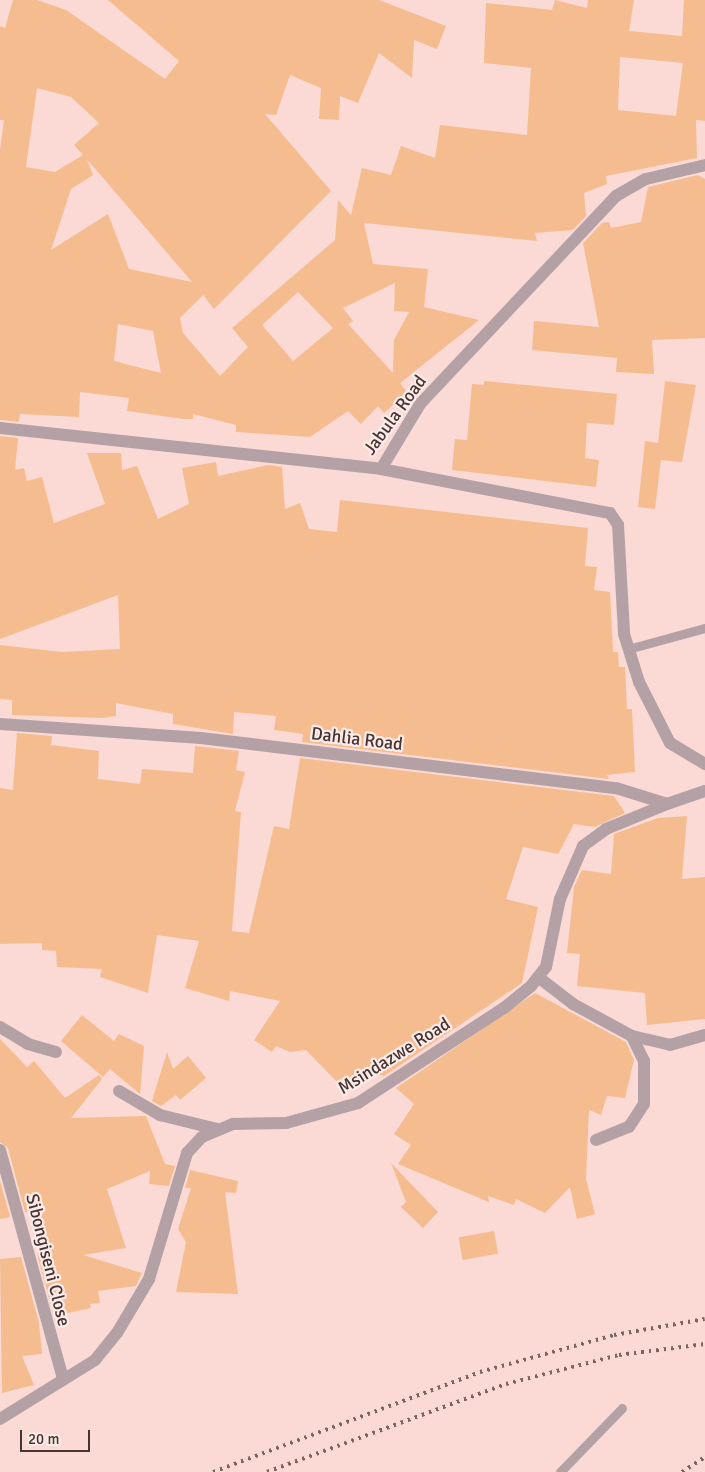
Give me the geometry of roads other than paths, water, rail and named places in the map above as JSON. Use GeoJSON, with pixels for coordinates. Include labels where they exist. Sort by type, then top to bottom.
{"type":"FeatureCollection","features":[{"type":"Feature","properties":{"kind":"street","name":"Jabula Road"},"geometry":{"type":"LineString","coordinates":[[0,428],[380,470],[420,404],[616,196],[646,179],[705,165]]}},
{"type":"Feature","properties":{"kind":"street"},"geometry":{"type":"LineString","coordinates":[[380,470],[610,513],[618,525],[628,649],[649,706],[670,743],[705,764]]}},
{"type":"Feature","properties":{"kind":"street","name":"Dahlia Road"},"geometry":{"type":"LineString","coordinates":[[0,724],[201,738],[616,788],[667,804]]}},
{"type":"Feature","properties":{"kind":"street"},"geometry":{"type":"LineString","coordinates":[[667,804],[704,793]]}},
{"type":"Feature","properties":{"kind":"street","name":"Msindazwe Road"},"geometry":{"type":"LineString","coordinates":[[217,1129],[286,1123],[358,1103],[504,1008],[538,977],[546,966],[560,899],[583,846],[606,829],[667,804]]}},
{"type":"Feature","properties":{"kind":"street"},"geometry":{"type":"LineString","coordinates":[[538,977],[573,1004],[632,1036],[670,1045],[705,1035]]}},
{"type":"Feature","properties":{"kind":"street"},"geometry":{"type":"LineString","coordinates":[[0,1027],[28,1044],[56,1052]]}},
{"type":"Feature","properties":{"kind":"street"},"geometry":{"type":"LineString","coordinates":[[596,1140],[629,1127],[644,1104],[644,1061],[632,1036]]}},
{"type":"Feature","properties":{"kind":"street"},"geometry":{"type":"LineString","coordinates":[[119,1092],[160,1115],[217,1129]]}},
{"type":"Feature","properties":{"kind":"street"},"geometry":{"type":"LineString","coordinates":[[0,1419],[95,1360],[138,1302],[187,1153],[217,1129]]}},
{"type":"Feature","properties":{"kind":"street","name":"Sibongiseni Close"},"geometry":{"type":"LineString","coordinates":[[0,1150],[63,1379]]}},
{"type":"Feature","properties":{"kind":"lane"},"geometry":{"type":"LineString","coordinates":[[628,649],[705,628]]}},
{"type":"Feature","properties":{"kind":"lane"},"geometry":{"type":"LineString","coordinates":[[560,1472],[622,1408]]}},
{"type":"Feature","properties":{"kind":"railway"},"geometry":{"type":"LineString","coordinates":[[213,1472],[480,1372],[614,1335],[705,1319]]}},
{"type":"Feature","properties":{"kind":"railway"},"geometry":{"type":"LineString","coordinates":[[267,1472],[506,1384],[619,1355],[705,1344]]}},
{"type":"Feature","properties":{"kind":"railway"},"geometry":{"type":"LineString","coordinates":[[682,1472],[705,1457]]}}]}
